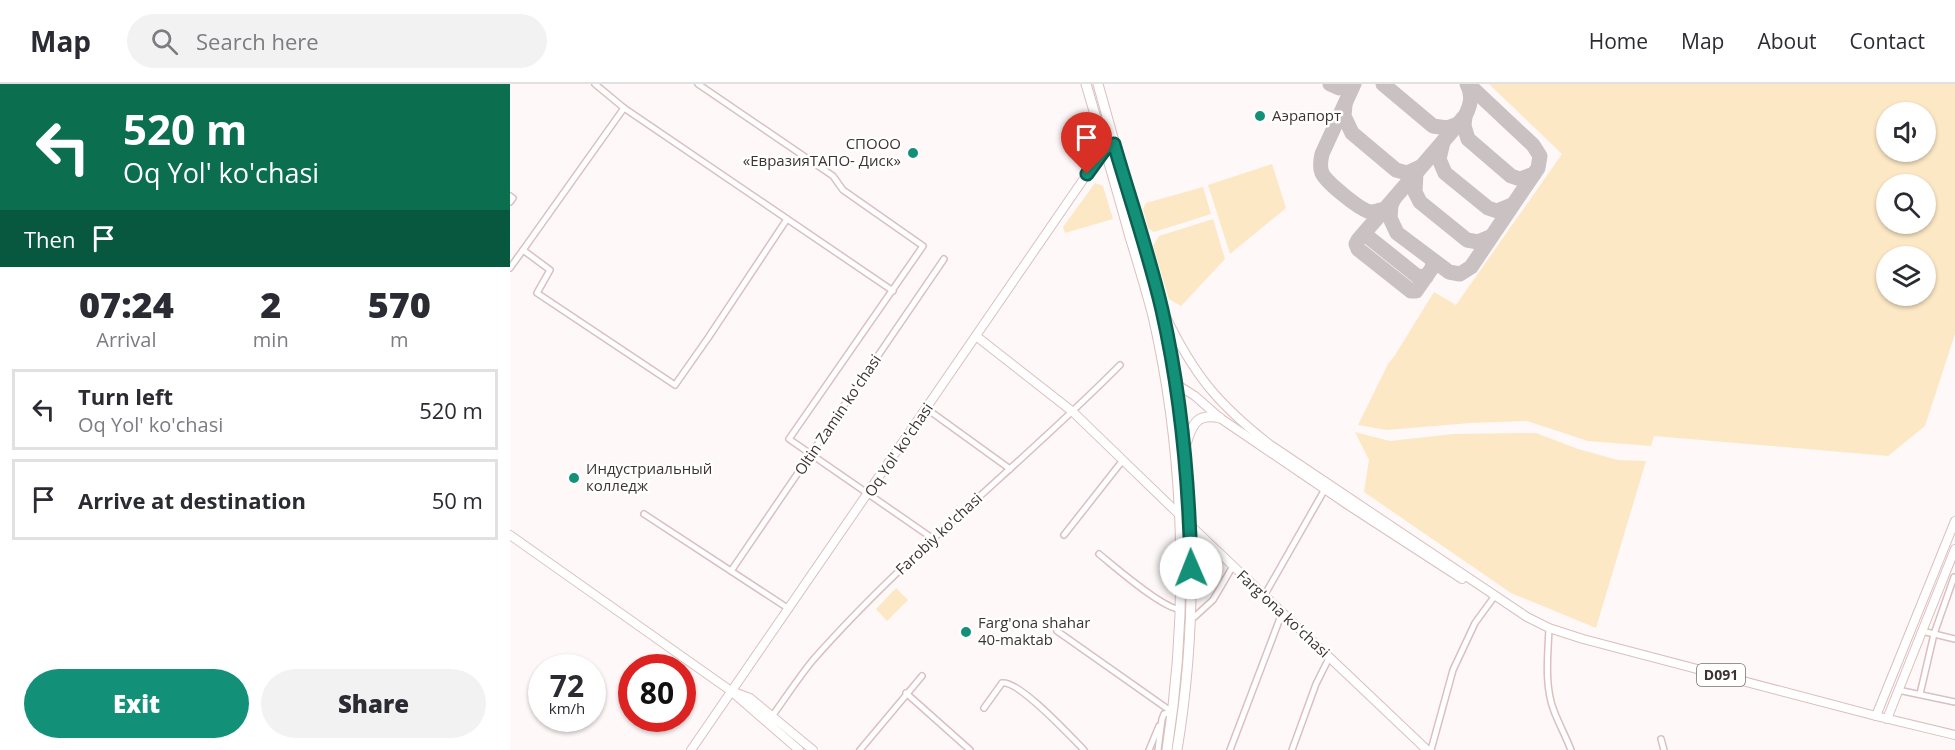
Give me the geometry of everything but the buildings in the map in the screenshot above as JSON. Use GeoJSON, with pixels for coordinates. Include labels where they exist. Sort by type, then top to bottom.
{"type":"FeatureCollection","features":[{"type":"Feature","properties":{"kind":"highway","name":"D091"},"geometry":{"type":"LineString","coordinates":[[1086,84],[1110,146],[1162,309],[1175,383]]}},
{"type":"Feature","properties":{"kind":"highway","name":"D091"},"geometry":{"type":"LineString","coordinates":[[1098,84],[1110,146],[1152,314],[1164,380]]}},
{"type":"Feature","properties":{"kind":"highway"},"geometry":{"type":"LineString","coordinates":[[1164,380],[1170,416],[1179,514],[1180,609],[1179,643],[1167,750]]}},
{"type":"Feature","properties":{"kind":"highway"},"geometry":{"type":"LineString","coordinates":[[1175,383],[1191,526],[1191,621],[1177,750]]}},
{"type":"Feature","properties":{"kind":"highway"},"geometry":{"type":"LineString","coordinates":[[1184,449],[1195,423],[1212,416],[1220,417]]}},
{"type":"Feature","properties":{"kind":"main road","name":"D091"},"geometry":{"type":"LineString","coordinates":[[1162,309],[1182,351],[1212,392],[1239,421],[1269,444],[1494,597]]}},
{"type":"Feature","properties":{"kind":"main road","name":"D091"},"geometry":{"type":"LineString","coordinates":[[1164,380],[1175,383],[1195,396],[1220,417],[1445,570],[1549,628],[1582,639],[1955,735]]}},
{"type":"Feature","properties":{"kind":"street"},"geometry":{"type":"LineString","coordinates":[[595,84],[624,108],[893,291]]}},
{"type":"Feature","properties":{"kind":"street"},"geometry":{"type":"LineString","coordinates":[[698,84],[833,176],[843,190],[923,246],[789,439],[933,538]]}},
{"type":"Feature","properties":{"kind":"street"},"geometry":{"type":"LineString","coordinates":[[510,268],[624,108]]}},
{"type":"Feature","properties":{"kind":"street","name":"Oq Yol' ko'chasi"},"geometry":{"type":"LineString","coordinates":[[691,750],[976,336],[1110,146]]}},
{"type":"Feature","properties":{"kind":"street"},"geometry":{"type":"LineString","coordinates":[[510,196],[513,198],[510,202]]}},
{"type":"Feature","properties":{"kind":"street"},"geometry":{"type":"LineString","coordinates":[[523,250],[550,270],[537,293],[675,385],[787,219]]}},
{"type":"Feature","properties":{"kind":"street","name":"Oltin Zamin koʻchasi"},"geometry":{"type":"LineString","coordinates":[[731,571],[944,259]]}},
{"type":"Feature","properties":{"kind":"street","name":"Fargʻona koʻchasi"},"geometry":{"type":"LineString","coordinates":[[976,336],[1073,412],[1264,596],[1429,750]]}},
{"type":"Feature","properties":{"kind":"street","name":"Farobiy ko'chasi"},"geometry":{"type":"LineString","coordinates":[[772,716],[812,662],[849,622],[933,538],[1073,412],[1120,365]]}},
{"type":"Feature","properties":{"kind":"street"},"geometry":{"type":"LineString","coordinates":[[927,409],[1010,469]]}},
{"type":"Feature","properties":{"kind":"street"},"geometry":{"type":"LineString","coordinates":[[1064,535],[1123,460]]}},
{"type":"Feature","properties":{"kind":"street"},"geometry":{"type":"LineString","coordinates":[[1264,596],[1325,489]]}},
{"type":"Feature","properties":{"kind":"street"},"geometry":{"type":"LineString","coordinates":[[644,514],[789,609]]}},
{"type":"Feature","properties":{"kind":"street"},"geometry":{"type":"LineString","coordinates":[[1876,716],[1955,521]]}},
{"type":"Feature","properties":{"kind":"street"},"geometry":{"type":"LineString","coordinates":[[510,535],[731,691],[799,750]]}},
{"type":"Feature","properties":{"kind":"street"},"geometry":{"type":"LineString","coordinates":[[1887,719],[1955,549]]}},
{"type":"Feature","properties":{"kind":"street"},"geometry":{"type":"LineString","coordinates":[[1099,554],[1155,598],[1173,610],[1180,609]]}},
{"type":"Feature","properties":{"kind":"street"},"geometry":{"type":"LineString","coordinates":[[1191,621],[1214,600],[1233,566]]}},
{"type":"Feature","properties":{"kind":"street"},"geometry":{"type":"LineString","coordinates":[[1920,694],[1934,634],[1955,577],[1945,574]]}},
{"type":"Feature","properties":{"kind":"street"},"geometry":{"type":"LineString","coordinates":[[1429,750],[1453,670],[1475,623],[1494,597]]}},
{"type":"Feature","properties":{"kind":"street"},"geometry":{"type":"LineString","coordinates":[[1230,750],[1282,613]]}},
{"type":"Feature","properties":{"kind":"street"},"geometry":{"type":"LineString","coordinates":[[1549,628],[1548,666],[1551,699],[1554,712],[1571,750]]}},
{"type":"Feature","properties":{"kind":"street"},"geometry":{"type":"LineString","coordinates":[[1057,630],[1172,712]]}},
{"type":"Feature","properties":{"kind":"street"},"geometry":{"type":"LineString","coordinates":[[1922,631],[1955,639]]}},
{"type":"Feature","properties":{"kind":"street"},"geometry":{"type":"LineString","coordinates":[[1292,750],[1316,684],[1329,657]]}},
{"type":"Feature","properties":{"kind":"street"},"geometry":{"type":"LineString","coordinates":[[860,750],[922,676]]}},
{"type":"Feature","properties":{"kind":"street"},"geometry":{"type":"LineString","coordinates":[[984,708],[1002,683],[1009,683],[1038,704],[1084,750]]}},
{"type":"Feature","properties":{"kind":"street"},"geometry":{"type":"LineString","coordinates":[[1898,690],[1955,702]]}},
{"type":"Feature","properties":{"kind":"street"},"geometry":{"type":"LineString","coordinates":[[731,691],[750,698],[813,750]]}},
{"type":"Feature","properties":{"kind":"street"},"geometry":{"type":"LineString","coordinates":[[906,693],[970,750]]}},
{"type":"Feature","properties":{"kind":"street"},"geometry":{"type":"LineString","coordinates":[[1149,750],[1164,714],[1172,712]]}},
{"type":"Feature","properties":{"kind":"street"},"geometry":{"type":"LineString","coordinates":[[1158,750],[1162,719]]}},
{"type":"Feature","properties":{"kind":"street"},"geometry":{"type":"LineString","coordinates":[[1661,739],[1665,750]]}},
{"type":"Feature","properties":{"kind":"shaded area"},"geometry":{"type":"Polygon","coordinates":[[[1489,84],[1955,84],[1955,334],[1925,426],[1888,456],[1654,436],[1651,446],[1588,441],[1527,421],[1387,430],[1358,425],[1388,364],[1434,292],[1456,305],[1562,154],[1489,84]]]}},
{"type":"Feature","properties":{"kind":"shaded area"},"geometry":{"type":"Polygon","coordinates":[[[1272,164],[1286,208],[1230,254],[1208,185],[1272,164]]]}},
{"type":"Feature","properties":{"kind":"shaded area"},"geometry":{"type":"Polygon","coordinates":[[[1095,183],[1103,186],[1113,219],[1065,233],[1063,227],[1095,183]]]}},
{"type":"Feature","properties":{"kind":"shaded area"},"geometry":{"type":"Polygon","coordinates":[[[1203,187],[1211,214],[1154,232],[1148,228],[1143,209],[1146,203],[1203,187]]]}},
{"type":"Feature","properties":{"kind":"shaded area"},"geometry":{"type":"Polygon","coordinates":[[[1213,219],[1225,259],[1181,306],[1169,299],[1153,246],[1159,236],[1213,219]]]}},
{"type":"Feature","properties":{"kind":"shaded area"},"geometry":{"type":"Polygon","coordinates":[[[1355,432],[1390,441],[1453,434],[1536,433],[1578,449],[1618,460],[1646,461],[1596,628],[1511,593],[1364,492],[1369,460],[1355,432]]]}},
{"type":"Feature","properties":{"kind":"shaded area"},"geometry":{"type":"Polygon","coordinates":[[[896,588],[908,600],[887,621],[876,609],[896,588]]]}},
{"type":"Feature","properties":{"kind":"taxiway"},"geometry":{"type":"LineString","coordinates":[[1330,84],[1339,88],[1351,84]]}},
{"type":"Feature","properties":{"kind":"taxiway"},"geometry":{"type":"LineString","coordinates":[[1354,84],[1320,163],[1322,173],[1337,189],[1352,202],[1371,212],[1385,209],[1465,116],[1470,100],[1467,84]]}},
{"type":"Feature","properties":{"kind":"taxiway"},"geometry":{"type":"LineString","coordinates":[[1383,84],[1433,126],[1447,128],[1458,124]]}},
{"type":"Feature","properties":{"kind":"taxiway"},"geometry":{"type":"LineString","coordinates":[[1394,199],[1390,218],[1397,233],[1449,272],[1460,274],[1471,267],[1538,168],[1540,156],[1533,145],[1468,84]]}},
{"type":"Feature","properties":{"kind":"taxiway"},"geometry":{"type":"LineString","coordinates":[[1345,105],[1344,116],[1352,133],[1396,170],[1407,173],[1420,167]]}},
{"type":"Feature","properties":{"kind":"taxiway"},"geometry":{"type":"LineString","coordinates":[[1465,116],[1464,126],[1468,139],[1511,176],[1520,179],[1534,174]]}},
{"type":"Feature","properties":{"kind":"taxiway"},"geometry":{"type":"LineString","coordinates":[[1443,142],[1439,159],[1445,173],[1488,208],[1497,211],[1512,205]]}},
{"type":"Feature","properties":{"kind":"taxiway"},"geometry":{"type":"LineString","coordinates":[[1416,173],[1415,192],[1420,202],[1467,240],[1478,242],[1490,237]]}},
{"type":"Feature","properties":{"kind":"taxiway"},"geometry":{"type":"LineString","coordinates":[[1385,209],[1358,240],[1356,244],[1358,249],[1411,291],[1416,291],[1432,268],[1433,261]]}},
{"type":"Feature","properties":{"kind":"taxiway"},"geometry":{"type":"LineString","coordinates":[[1366,231],[1367,236],[1417,276],[1426,277]]}},
{"type":"Feature","properties":{"kind":"place","name":"Аэрапорт"},"geometry":{"type":"Point","coordinates":[1260,116]}},
{"type":"Feature","properties":{"kind":"place","name":"СПООО «ЕвразияТАПО- Диск»"},"geometry":{"type":"Point","coordinates":[913,153]}},
{"type":"Feature","properties":{"kind":"place","name":"Индустриальный колледж"},"geometry":{"type":"Point","coordinates":[574,478]}},
{"type":"Feature","properties":{"kind":"place","name":"Farg'ona shahar 40-maktab"},"geometry":{"type":"Point","coordinates":[966,632]}},
{"type":"Feature","properties":{"kind":"route"},"geometry":{"type":"LineString","coordinates":[[1087,174],[1105,149],[1114,144],[1162,309],[1174,370],[1191,526],[1191,568]]}}]}
